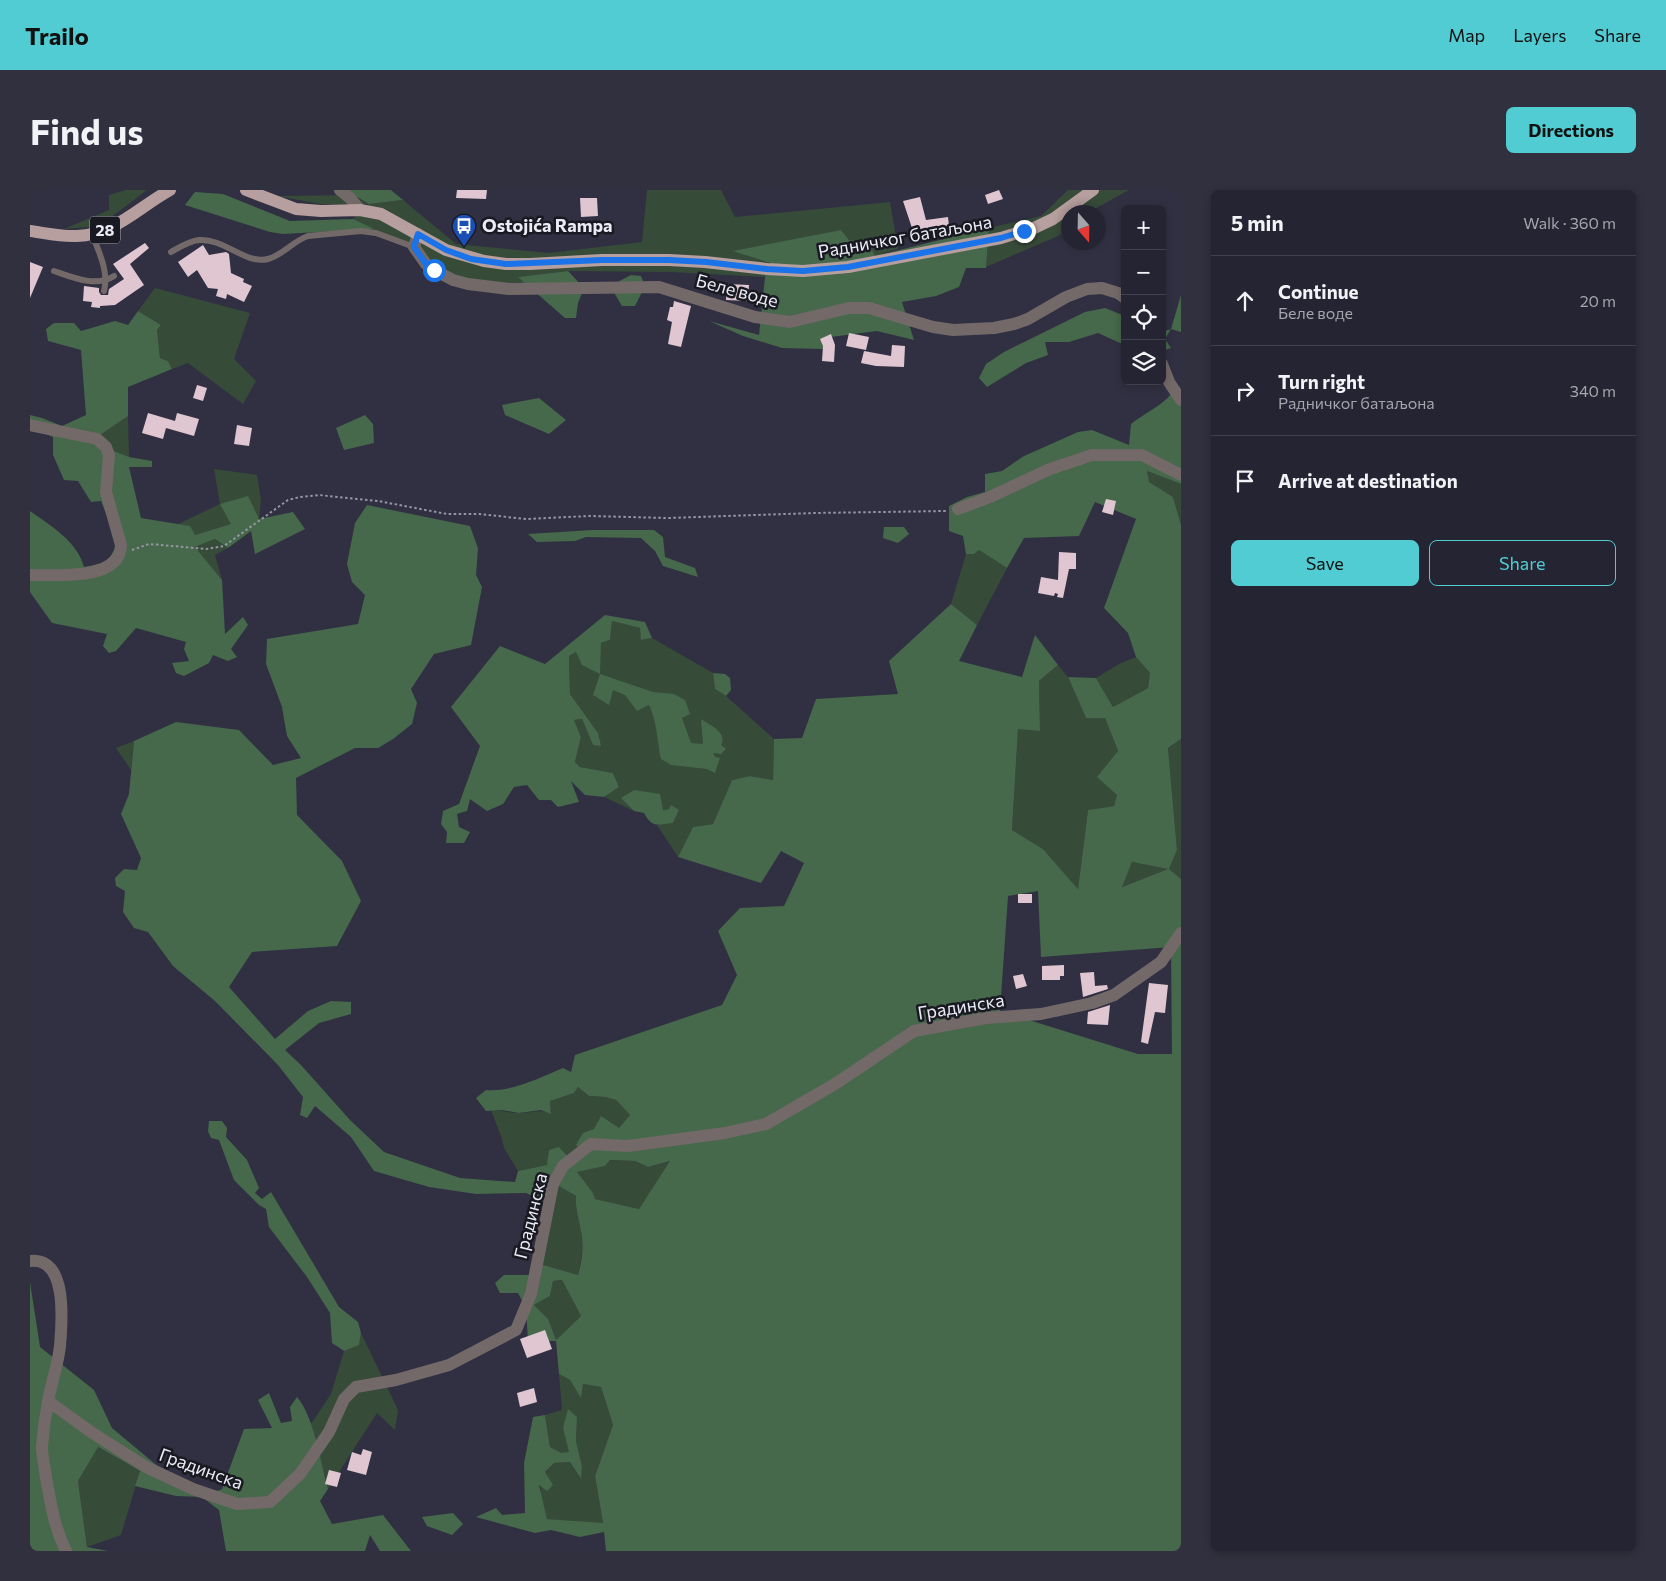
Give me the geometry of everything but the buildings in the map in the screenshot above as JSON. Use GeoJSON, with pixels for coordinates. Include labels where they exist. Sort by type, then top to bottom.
{"type":"FeatureCollection","features":[{"type":"Feature","properties":{"kind":"main road","name":"28"},"geometry":{"type":"LineString","coordinates":[[30,231],[70,236],[92,234],[110,228],[170,190]]}},
{"type":"Feature","properties":{"kind":"main road","name":"Радничког батаљона"},"geometry":{"type":"LineString","coordinates":[[246,190],[296,209],[321,211],[360,210],[389,217],[416,240],[471,259],[506,264],[669,260],[767,269],[814,271],[857,266],[1014,235],[1053,219],[1093,190]]}},
{"type":"Feature","properties":{"kind":"street"},"geometry":{"type":"LineString","coordinates":[[340,190],[360,210]]}},
{"type":"Feature","properties":{"kind":"street","name":"Беле воде"},"geometry":{"type":"LineString","coordinates":[[416,240],[426,264],[453,280],[468,284],[509,289],[659,287],[754,317],[790,322],[849,308],[869,308],[933,327],[953,330],[994,328],[1028,319],[1066,297],[1087,289],[1102,288],[1121,295]]}},
{"type":"Feature","properties":{"kind":"street"},"geometry":{"type":"LineString","coordinates":[[1166,374],[1181,400]]}},
{"type":"Feature","properties":{"kind":"street"},"geometry":{"type":"LineString","coordinates":[[30,425],[97,439],[106,447],[108,455],[106,492],[121,545],[120,554],[109,566],[99,571],[84,574],[30,575]]}},
{"type":"Feature","properties":{"kind":"street"},"geometry":{"type":"LineString","coordinates":[[958,509],[990,497],[1050,468],[1092,455],[1142,455],[1181,475]]}},
{"type":"Feature","properties":{"kind":"street","name":"Градинска"},"geometry":{"type":"LineString","coordinates":[[48,1400],[91,1432],[146,1468],[193,1489],[237,1504],[270,1502],[300,1474],[329,1432],[344,1400],[356,1387],[396,1380],[449,1365],[516,1330],[531,1294],[553,1184],[562,1166],[591,1144],[628,1146],[725,1133],[766,1124],[835,1084],[914,1031],[986,1018],[1041,1014],[1092,1003],[1114,995],[1160,962],[1181,933]]}},
{"type":"Feature","properties":{"kind":"street"},"geometry":{"type":"LineString","coordinates":[[30,1261],[38,1260],[46,1264],[56,1275],[61,1298],[60,1347],[48,1400],[42,1449],[55,1525],[66,1551]]}},
{"type":"Feature","properties":{"kind":"lane"},"geometry":{"type":"LineString","coordinates":[[171,252],[186,243],[200,240],[218,242],[254,259],[268,259],[308,236],[361,231],[416,240]]}},
{"type":"Feature","properties":{"kind":"lane"},"geometry":{"type":"LineString","coordinates":[[92,234],[107,280],[104,291]]}},
{"type":"Feature","properties":{"kind":"lane"},"geometry":{"type":"LineString","coordinates":[[54,272],[80,280],[96,282],[107,280],[114,276]]}},
{"type":"Feature","properties":{"kind":"path"},"geometry":{"type":"LineString","coordinates":[[120,554],[148,544],[206,549],[224,546],[288,500],[319,495],[378,501],[447,514],[479,514],[526,519],[589,516],[629,518],[707,517],[944,511],[958,509]]}},
{"type":"Feature","properties":{"kind":"green space"},"geometry":{"type":"Polygon","coordinates":[[[126,190],[147,190],[110,218],[89,227],[64,229],[109,210],[109,195],[126,190]]]}},
{"type":"Feature","properties":{"kind":"green space"},"geometry":{"type":"Polygon","coordinates":[[[345,190],[391,190],[403,200],[369,204],[345,190]]]}},
{"type":"Feature","properties":{"kind":"green space"},"geometry":{"type":"Polygon","coordinates":[[[647,190],[721,190],[735,217],[890,202],[898,249],[875,256],[849,240],[841,230],[735,251],[770,263],[765,277],[671,272],[568,271],[519,277],[537,294],[445,281],[411,250],[353,219],[368,204],[321,204],[277,196],[352,195],[369,204],[403,200],[456,244],[549,253],[642,242],[647,190]]]}},
{"type":"Feature","properties":{"kind":"green space"},"geometry":{"type":"Polygon","coordinates":[[[1068,190],[1129,190],[1102,205],[1061,205],[1061,234],[986,267],[989,228],[1041,216],[1068,190]]]}},
{"type":"Feature","properties":{"kind":"green space"},"geometry":{"type":"Polygon","coordinates":[[[195,192],[223,194],[290,221],[353,219],[374,229],[283,234],[270,232],[185,205],[195,192]]]}},
{"type":"Feature","properties":{"kind":"green space"},"geometry":{"type":"Polygon","coordinates":[[[989,228],[986,268],[966,268],[959,287],[936,296],[902,302],[914,340],[877,331],[823,338],[823,349],[782,348],[743,336],[709,321],[759,335],[765,277],[770,263],[733,251],[841,230],[849,240],[868,242],[875,256],[989,228]]]}},
{"type":"Feature","properties":{"kind":"green space"},"geometry":{"type":"Polygon","coordinates":[[[568,271],[584,288],[578,303],[576,318],[565,318],[518,277],[568,271]]]}},
{"type":"Feature","properties":{"kind":"green space"},"geometry":{"type":"Polygon","coordinates":[[[631,275],[641,276],[645,286],[635,306],[622,306],[610,286],[631,275]]]}},
{"type":"Feature","properties":{"kind":"green space"},"geometry":{"type":"Polygon","coordinates":[[[155,288],[250,313],[234,359],[256,381],[243,404],[188,363],[172,369],[168,361],[160,358],[157,330],[161,325],[138,311],[155,288]]]}},
{"type":"Feature","properties":{"kind":"green space"},"geometry":{"type":"Polygon","coordinates":[[[1181,295],[1181,332],[1171,329],[1181,295]]]}},
{"type":"Feature","properties":{"kind":"green space"},"geometry":{"type":"Polygon","coordinates":[[[1105,308],[1121,314],[1121,343],[1098,333],[1069,342],[1045,342],[1048,355],[1026,363],[987,387],[979,378],[986,364],[1004,352],[1085,312],[1105,308]]]}},
{"type":"Feature","properties":{"kind":"green space"},"geometry":{"type":"Polygon","coordinates":[[[138,311],[161,325],[157,330],[160,358],[168,361],[172,369],[128,387],[128,416],[90,442],[129,457],[152,461],[152,467],[129,467],[141,518],[190,526],[195,535],[231,524],[220,504],[248,496],[259,519],[293,512],[305,529],[255,554],[251,531],[228,548],[215,539],[195,547],[222,580],[225,634],[243,617],[248,625],[231,649],[237,657],[228,661],[213,655],[209,663],[184,676],[176,673],[172,663],[189,661],[184,649],[186,642],[136,628],[116,651],[109,653],[103,646],[107,634],[52,623],[30,592],[30,511],[70,542],[81,558],[84,567],[101,563],[109,558],[117,542],[101,501],[91,502],[78,481],[64,480],[53,455],[53,437],[30,427],[30,415],[62,426],[86,415],[81,350],[48,341],[46,329],[54,323],[74,323],[81,331],[115,321],[128,325],[138,311]]]}},
{"type":"Feature","properties":{"kind":"green space"},"geometry":{"type":"Polygon","coordinates":[[[1171,329],[1166,337],[1166,331],[1171,329]]]}},
{"type":"Feature","properties":{"kind":"green space"},"geometry":{"type":"Polygon","coordinates":[[[1166,340],[1171,348],[1166,350],[1166,340]]]}},
{"type":"Feature","properties":{"kind":"green space"},"geometry":{"type":"Polygon","coordinates":[[[1171,394],[1181,405],[1181,484],[1147,471],[1149,482],[1173,497],[1181,525],[1181,739],[1168,748],[1177,850],[1169,869],[1181,879],[1181,1551],[606,1551],[604,1532],[580,1537],[551,1530],[535,1533],[476,1517],[496,1508],[502,1515],[525,1513],[524,1463],[533,1417],[545,1415],[550,1447],[561,1453],[569,1452],[563,1428],[568,1409],[577,1417],[576,1441],[582,1466],[581,1479],[570,1462],[554,1463],[545,1472],[553,1485],[547,1491],[539,1485],[547,1519],[603,1523],[595,1476],[613,1425],[601,1387],[583,1384],[581,1398],[570,1380],[559,1374],[556,1341],[528,1341],[526,1308],[518,1293],[500,1293],[495,1283],[504,1275],[534,1275],[540,1264],[578,1275],[582,1243],[576,1196],[559,1186],[549,1204],[526,1193],[476,1194],[429,1187],[374,1171],[351,1137],[315,1106],[307,1118],[300,1115],[303,1097],[278,1065],[215,1001],[173,966],[148,932],[134,928],[123,912],[125,891],[116,886],[115,878],[124,869],[137,870],[141,858],[121,814],[129,794],[134,741],[176,722],[239,730],[273,765],[301,758],[287,736],[282,707],[266,664],[267,639],[358,624],[365,595],[352,582],[347,564],[355,523],[367,505],[470,526],[478,548],[476,575],[482,587],[471,645],[434,654],[411,689],[417,703],[412,724],[393,739],[378,748],[355,748],[296,778],[297,815],[342,861],[361,901],[337,946],[252,952],[229,987],[275,1039],[308,1011],[331,1001],[351,1002],[351,1014],[319,1023],[285,1050],[301,1065],[350,1120],[384,1152],[460,1178],[515,1182],[518,1171],[547,1165],[549,1150],[559,1147],[569,1158],[580,1149],[576,1145],[583,1133],[594,1129],[601,1116],[619,1128],[630,1115],[616,1100],[589,1096],[578,1087],[574,1093],[550,1101],[551,1114],[541,1110],[519,1113],[502,1110],[486,1111],[476,1098],[486,1090],[515,1087],[563,1068],[571,1072],[575,1055],[722,1005],[737,975],[718,931],[740,908],[784,906],[804,863],[781,851],[761,883],[678,857],[693,827],[713,824],[732,780],[750,776],[773,780],[774,739],[802,738],[816,699],[898,694],[889,661],[951,604],[977,625],[959,661],[1022,677],[1035,635],[1058,665],[1039,681],[1040,731],[1018,729],[1012,830],[1043,849],[1078,889],[1088,810],[1114,806],[1117,795],[1097,777],[1118,751],[1105,718],[1086,718],[1068,677],[1096,678],[1113,707],[1148,688],[1150,673],[1136,657],[1128,633],[1104,608],[1136,519],[1095,502],[1079,536],[1024,538],[1007,568],[979,550],[974,554],[966,554],[963,536],[949,531],[949,506],[967,497],[985,492],[985,474],[1002,471],[1024,456],[1078,432],[1092,430],[1129,445],[1131,424],[1171,394]],[[1132,862],[1122,887],[1168,869],[1132,862]],[[1038,891],[1008,896],[1000,1011],[1138,1054],[1172,1054],[1171,947],[1041,957],[1038,891]],[[610,1160],[605,1166],[577,1172],[593,1193],[595,1199],[639,1209],[670,1161],[648,1167],[635,1161],[610,1160]],[[562,1280],[553,1281],[550,1296],[534,1305],[548,1319],[556,1340],[581,1316],[562,1280]]]}},
{"type":"Feature","properties":{"kind":"green space"},"geometry":{"type":"Polygon","coordinates":[[[539,398],[566,420],[549,434],[505,415],[502,405],[539,398]]]}},
{"type":"Feature","properties":{"kind":"green space"},"geometry":{"type":"Polygon","coordinates":[[[365,415],[373,424],[374,443],[344,450],[336,428],[365,415]]]}},
{"type":"Feature","properties":{"kind":"green space"},"geometry":{"type":"Polygon","coordinates":[[[128,416],[129,458],[90,442],[128,416]]]}},
{"type":"Feature","properties":{"kind":"green space"},"geometry":{"type":"Polygon","coordinates":[[[214,469],[257,475],[261,500],[259,519],[232,524],[195,535],[176,525],[220,504],[214,469]]]}},
{"type":"Feature","properties":{"kind":"green space"},"geometry":{"type":"Polygon","coordinates":[[[1147,471],[1181,484],[1181,525],[1173,497],[1148,482],[1147,471]]]}},
{"type":"Feature","properties":{"kind":"green space"},"geometry":{"type":"Polygon","coordinates":[[[884,527],[904,527],[909,534],[898,543],[883,538],[884,527]]]}},
{"type":"Feature","properties":{"kind":"green space"},"geometry":{"type":"Polygon","coordinates":[[[592,530],[654,530],[663,537],[665,557],[695,568],[698,577],[663,566],[655,551],[641,538],[586,537],[575,541],[537,542],[528,534],[592,530]]]}},
{"type":"Feature","properties":{"kind":"green space"},"geometry":{"type":"Polygon","coordinates":[[[215,539],[228,548],[215,555],[222,580],[195,547],[215,539]]]}},
{"type":"Feature","properties":{"kind":"green space"},"geometry":{"type":"Polygon","coordinates":[[[979,550],[1007,568],[977,625],[951,604],[966,554],[974,554],[979,550]]]}},
{"type":"Feature","properties":{"kind":"green space"},"geometry":{"type":"Polygon","coordinates":[[[605,615],[645,622],[652,638],[641,640],[640,628],[612,621],[610,640],[601,643],[600,674],[582,665],[576,652],[569,656],[570,694],[598,733],[601,746],[593,745],[582,719],[574,720],[581,737],[575,762],[580,767],[613,773],[619,787],[604,797],[585,795],[571,781],[579,802],[558,807],[551,800],[539,800],[527,785],[514,787],[503,804],[487,811],[470,799],[467,811],[457,814],[459,827],[470,832],[464,843],[446,843],[447,832],[441,824],[443,811],[459,804],[480,746],[451,707],[500,646],[545,664],[605,615]]]}},
{"type":"Feature","properties":{"kind":"green space"},"geometry":{"type":"Polygon","coordinates":[[[612,621],[640,628],[642,640],[652,638],[713,673],[715,689],[726,696],[774,739],[773,780],[750,776],[732,780],[713,824],[693,827],[678,857],[657,825],[673,823],[679,810],[662,810],[621,798],[634,811],[604,797],[619,787],[613,773],[580,767],[575,762],[581,737],[574,720],[582,719],[593,745],[598,733],[570,694],[569,656],[610,640],[612,621]]]}},
{"type":"Feature","properties":{"kind":"green space"},"geometry":{"type":"Polygon","coordinates":[[[1136,657],[1150,673],[1148,688],[1113,707],[1096,678],[1119,664],[1136,657]]]}},
{"type":"Feature","properties":{"kind":"green space"},"geometry":{"type":"Polygon","coordinates":[[[1058,665],[1068,677],[1086,718],[1105,718],[1118,751],[1117,795],[1114,806],[1088,810],[1078,889],[1043,849],[1012,830],[1018,728],[1040,731],[1039,681],[1058,665]]]}},
{"type":"Feature","properties":{"kind":"green space"},"geometry":{"type":"Polygon","coordinates":[[[713,673],[725,674],[730,678],[731,690],[726,696],[715,689],[713,673]]]}},
{"type":"Feature","properties":{"kind":"green space"},"geometry":{"type":"Polygon","coordinates":[[[600,674],[653,692],[674,694],[685,700],[690,714],[682,718],[691,743],[703,744],[701,719],[717,730],[722,737],[721,745],[726,749],[721,754],[713,753],[715,757],[720,758],[715,773],[707,769],[671,765],[661,759],[655,724],[649,705],[637,711],[625,695],[613,690],[609,705],[593,695],[600,674]]]}},
{"type":"Feature","properties":{"kind":"green space"},"geometry":{"type":"Polygon","coordinates":[[[1181,739],[1181,879],[1169,869],[1177,850],[1168,748],[1181,739]]]}},
{"type":"Feature","properties":{"kind":"green space"},"geometry":{"type":"Polygon","coordinates":[[[134,741],[131,770],[116,748],[134,741]]]}},
{"type":"Feature","properties":{"kind":"green space"},"geometry":{"type":"Polygon","coordinates":[[[634,790],[660,794],[663,810],[669,809],[671,805],[679,810],[673,823],[656,824],[650,821],[644,813],[634,811],[621,798],[634,790]]]}},
{"type":"Feature","properties":{"kind":"green space"},"geometry":{"type":"Polygon","coordinates":[[[1132,862],[1169,869],[1121,887],[1132,862]]]}},
{"type":"Feature","properties":{"kind":"green space"},"geometry":{"type":"Polygon","coordinates":[[[578,1087],[589,1096],[616,1100],[630,1115],[619,1128],[594,1129],[580,1150],[547,1165],[518,1171],[504,1148],[491,1110],[515,1113],[539,1111],[551,1113],[550,1101],[574,1093],[578,1087]]]}},
{"type":"Feature","properties":{"kind":"green space"},"geometry":{"type":"Polygon","coordinates":[[[209,1121],[222,1121],[227,1128],[226,1137],[247,1160],[259,1188],[255,1193],[262,1199],[271,1192],[339,1307],[358,1322],[361,1333],[359,1345],[344,1351],[332,1343],[330,1313],[307,1277],[269,1227],[266,1209],[259,1205],[234,1180],[219,1140],[211,1138],[208,1131],[209,1121]]]}},
{"type":"Feature","properties":{"kind":"green space"},"geometry":{"type":"Polygon","coordinates":[[[610,1160],[635,1161],[648,1167],[671,1161],[639,1209],[594,1199],[593,1193],[576,1172],[605,1166],[610,1160]]]}},
{"type":"Feature","properties":{"kind":"green space"},"geometry":{"type":"Polygon","coordinates":[[[559,1186],[576,1196],[582,1243],[578,1275],[540,1264],[545,1202],[559,1186]]]}},
{"type":"Feature","properties":{"kind":"green space"},"geometry":{"type":"Polygon","coordinates":[[[562,1280],[581,1316],[556,1340],[547,1319],[534,1305],[550,1296],[553,1281],[562,1280]]]}},
{"type":"Feature","properties":{"kind":"green space"},"geometry":{"type":"Polygon","coordinates":[[[30,1282],[40,1347],[94,1390],[112,1428],[160,1468],[202,1497],[176,1496],[135,1486],[140,1471],[98,1447],[78,1481],[87,1547],[108,1551],[30,1551],[30,1282]]]}},
{"type":"Feature","properties":{"kind":"green space"},"geometry":{"type":"Polygon","coordinates":[[[361,1333],[398,1410],[395,1430],[377,1413],[328,1489],[311,1424],[331,1394],[344,1351],[359,1345],[361,1333]]]}},
{"type":"Feature","properties":{"kind":"green space"},"geometry":{"type":"Polygon","coordinates":[[[559,1374],[570,1380],[581,1397],[583,1384],[601,1387],[613,1425],[595,1476],[603,1524],[547,1519],[540,1489],[547,1470],[554,1463],[570,1462],[580,1478],[582,1466],[576,1441],[577,1417],[563,1428],[570,1452],[561,1454],[550,1447],[545,1415],[562,1410],[559,1374]]]}},
{"type":"Feature","properties":{"kind":"green space"},"geometry":{"type":"Polygon","coordinates":[[[269,1393],[281,1423],[292,1421],[290,1407],[297,1397],[308,1416],[316,1441],[328,1489],[320,1501],[332,1524],[383,1515],[411,1551],[380,1551],[370,1535],[365,1551],[226,1551],[219,1510],[202,1497],[222,1489],[244,1429],[272,1428],[258,1400],[269,1393]]]}},
{"type":"Feature","properties":{"kind":"green space"},"geometry":{"type":"Polygon","coordinates":[[[97,1447],[140,1471],[121,1535],[87,1547],[78,1481],[97,1447]]]}},
{"type":"Feature","properties":{"kind":"green space"},"geometry":{"type":"Polygon","coordinates":[[[453,1513],[463,1524],[452,1535],[427,1526],[422,1517],[453,1513]]]}},
{"type":"Feature","properties":{"kind":"place","name":"Ostojića Rampa"},"geometry":{"type":"Point","coordinates":[464,247]}},
{"type":"Feature","properties":{"kind":"route"},"geometry":{"type":"LineString","coordinates":[[434,270],[419,256],[414,247],[418,234],[446,250],[471,259],[506,264],[622,259],[669,260],[803,271],[848,267],[1001,238],[1024,231]]}}]}
